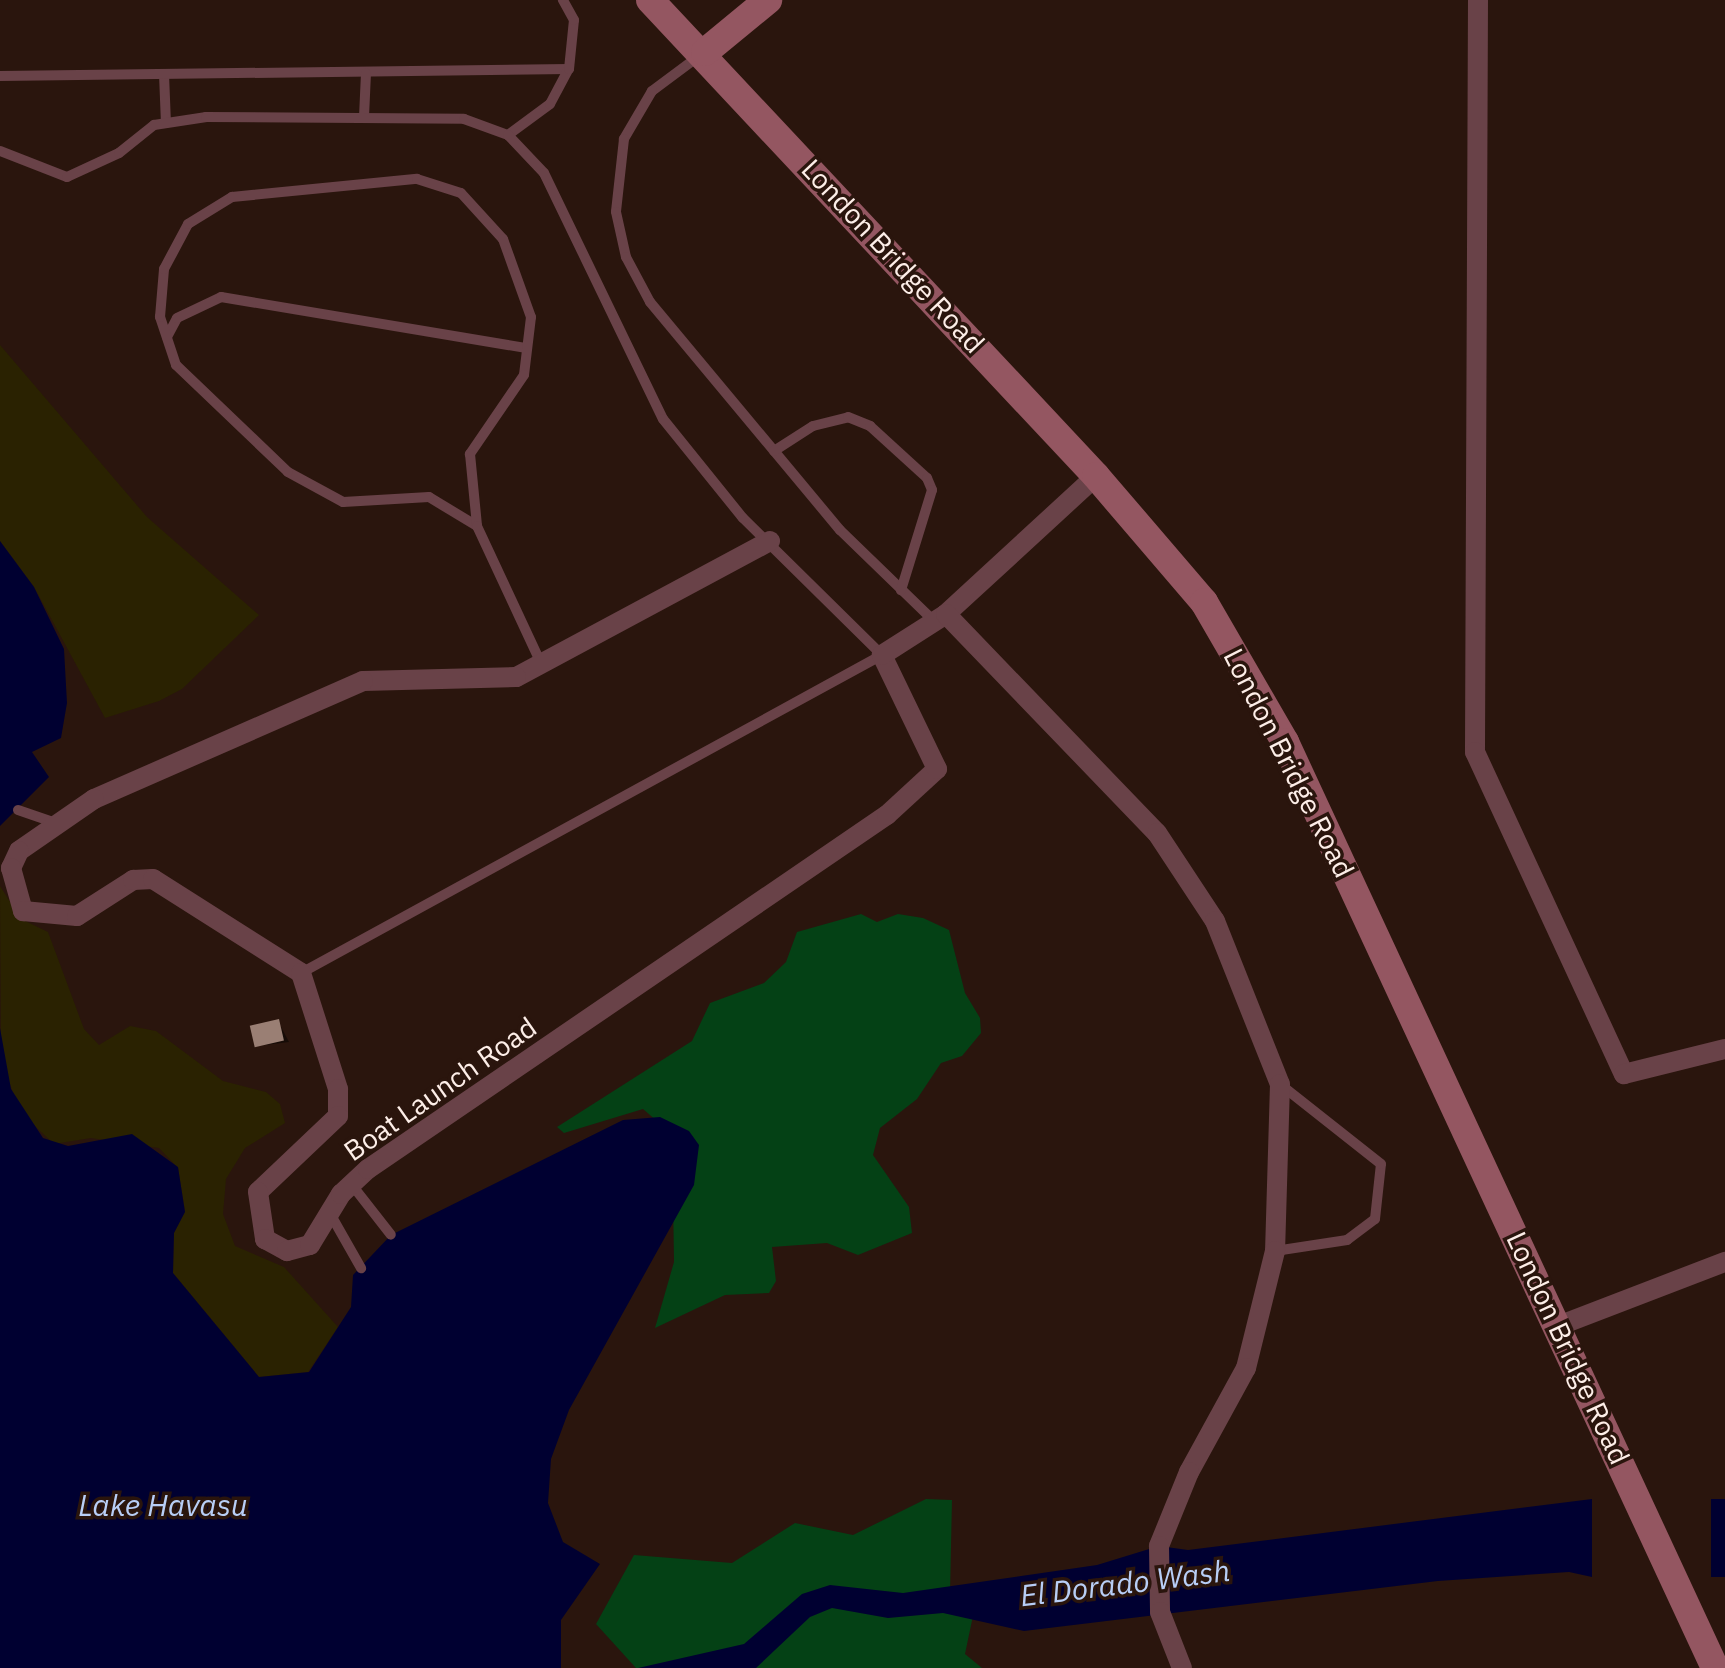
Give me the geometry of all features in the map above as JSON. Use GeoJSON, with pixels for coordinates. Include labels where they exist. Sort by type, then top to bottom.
{"type":"FeatureCollection","features":[{"type":"Feature","properties":{"kind":"street","name":"London Bridge Road"},"geometry":{"type":"LineString","coordinates":[[650,0],[705,52],[1096,476],[1204,602],[1285,742],[1715,1668]]}},
{"type":"Feature","properties":{"kind":"street"},"geometry":{"type":"LineString","coordinates":[[705,52],[768,0]]}},
{"type":"Feature","properties":{"kind":"street"},"geometry":{"type":"LineString","coordinates":[[1478,0],[1475,752],[1624,1074],[1725,1049]]}},
{"type":"Feature","properties":{"kind":"street"},"geometry":{"type":"LineString","coordinates":[[882,655],[940,617],[1096,476]]}},
{"type":"Feature","properties":{"kind":"street"},"geometry":{"type":"LineString","coordinates":[[301,973],[153,879],[133,880],[77,916],[23,911],[11,868],[19,851],[55,822],[363,681],[516,677],[770,541]]}},
{"type":"Feature","properties":{"kind":"street"},"geometry":{"type":"LineString","coordinates":[[940,617],[1157,833],[1215,921],[1280,1084],[1275,1251],[1246,1368],[1189,1472],[1159,1546],[1160,1612],[1182,1668]]}},
{"type":"Feature","properties":{"kind":"street","name":"Boat Launch Road"},"geometry":{"type":"LineString","coordinates":[[301,973],[338,1089],[338,1116],[272,1172],[258,1192],[256,1216],[265,1239],[287,1251],[310,1245],[352,1185],[887,815],[937,769],[882,655]]}},
{"type":"Feature","properties":{"kind":"street"},"geometry":{"type":"LineString","coordinates":[[1558,1326],[1725,1262]]}},
{"type":"Feature","properties":{"kind":"lane"},"geometry":{"type":"LineString","coordinates":[[508,135],[550,104],[569,69],[574,20],[563,0]]}},
{"type":"Feature","properties":{"kind":"lane"},"geometry":{"type":"LineString","coordinates":[[705,52],[652,91],[624,139],[618,232],[650,302],[774,451],[901,590],[940,617]]}},
{"type":"Feature","properties":{"kind":"lane"},"geometry":{"type":"LineString","coordinates":[[0,76],[569,69]]}},
{"type":"Feature","properties":{"kind":"lane"},"geometry":{"type":"LineString","coordinates":[[364,117],[366,73]]}},
{"type":"Feature","properties":{"kind":"lane"},"geometry":{"type":"LineString","coordinates":[[164,74],[166,123]]}},
{"type":"Feature","properties":{"kind":"lane"},"geometry":{"type":"LineString","coordinates":[[0,151],[67,177],[166,123],[364,117],[464,119],[508,135],[544,173],[663,419],[770,541],[882,655],[301,973]]}},
{"type":"Feature","properties":{"kind":"lane"},"geometry":{"type":"LineString","coordinates":[[477,526],[429,497],[343,502],[288,472],[176,365],[160,317],[164,269],[188,224],[221,203],[417,179],[461,193],[503,239],[531,317],[524,375],[470,454],[477,526],[541,663]]}},
{"type":"Feature","properties":{"kind":"lane"},"geometry":{"type":"LineString","coordinates":[[167,337],[177,318],[221,297],[527,348]]}},
{"type":"Feature","properties":{"kind":"lane"},"geometry":{"type":"LineString","coordinates":[[774,451],[813,426],[848,417],[870,426],[927,478],[932,490],[901,590]]}},
{"type":"Feature","properties":{"kind":"lane"},"geometry":{"type":"LineString","coordinates":[[18,810],[55,822]]}},
{"type":"Feature","properties":{"kind":"lane"},"geometry":{"type":"LineString","coordinates":[[1275,1251],[1347,1240],[1375,1219],[1381,1164],[1280,1084]]}},
{"type":"Feature","properties":{"kind":"lane"},"geometry":{"type":"LineString","coordinates":[[352,1185],[391,1235]]}},
{"type":"Feature","properties":{"kind":"lane"},"geometry":{"type":"LineString","coordinates":[[332,1217],[361,1268]]}},
{"type":"Feature","properties":{"kind":"green space"},"geometry":{"type":"Polygon","coordinates":[[[861,914],[877,922],[898,914],[923,918],[949,930],[965,993],[980,1018],[981,1033],[962,1056],[941,1063],[917,1099],[880,1128],[873,1155],[909,1207],[912,1233],[858,1255],[827,1243],[772,1247],[776,1281],[769,1293],[725,1295],[655,1328],[674,1262],[672,1134],[643,1109],[564,1133],[557,1127],[692,1041],[710,1003],[764,983],[786,962],[797,932],[861,914]]]}},
{"type":"Feature","properties":{"kind":"green space"},"geometry":{"type":"Polygon","coordinates":[[[926,1499],[952,1500],[950,1594],[974,1611],[965,1654],[982,1668],[636,1668],[596,1624],[634,1555],[732,1563],[795,1523],[853,1535],[926,1499]]]}},
{"type":"Feature","properties":{"kind":"sand"},"geometry":{"type":"Polygon","coordinates":[[[0,345],[147,517],[259,615],[182,689],[159,701],[105,718],[34,587],[0,541],[0,345]]]}},
{"type":"Feature","properties":{"kind":"sand"},"geometry":{"type":"Polygon","coordinates":[[[0,886],[21,919],[48,932],[84,1029],[99,1045],[130,1026],[156,1031],[223,1081],[266,1092],[280,1104],[285,1123],[245,1148],[226,1179],[223,1214],[235,1246],[284,1267],[338,1327],[308,1372],[259,1377],[173,1273],[174,1233],[185,1211],[178,1168],[159,1148],[91,1138],[54,1144],[21,1113],[1,1061],[0,886]]]}},
{"type":"Feature","properties":{"kind":"water"},"geometry":{"type":"Polygon","coordinates":[[[0,541],[34,587],[64,649],[67,703],[61,738],[32,752],[49,777],[0,826],[0,541]]]}},
{"type":"Feature","properties":{"kind":"water","name":"Lake Havasu"},"geometry":{"type":"Polygon","coordinates":[[[0,1028],[11,1089],[43,1138],[68,1146],[132,1134],[178,1167],[185,1212],[174,1233],[173,1273],[259,1377],[309,1372],[351,1307],[353,1275],[391,1235],[623,1120],[660,1117],[689,1131],[699,1145],[694,1185],[569,1410],[551,1459],[548,1503],[563,1542],[600,1564],[561,1620],[561,1668],[0,1668],[0,1028]]]}},
{"type":"Feature","properties":{"kind":"water","name":"El Dorado Wash"},"geometry":{"type":"Polygon","coordinates":[[[1592,1499],[1592,1577],[1569,1572],[1438,1581],[1024,1631],[943,1613],[888,1618],[832,1608],[810,1617],[756,1668],[638,1668],[744,1644],[802,1594],[830,1585],[903,1593],[1097,1565],[1159,1546],[1188,1550],[1592,1499]]]}},
{"type":"Feature","properties":{"kind":"water"},"geometry":{"type":"Polygon","coordinates":[[[1711,1499],[1725,1499],[1725,1577],[1711,1577],[1711,1499]]]}},
{"type":"Feature","properties":{"kind":"building"},"geometry":{"type":"Polygon","coordinates":[[[279,1019],[284,1040],[255,1047],[250,1026],[279,1019]]]}}]}
